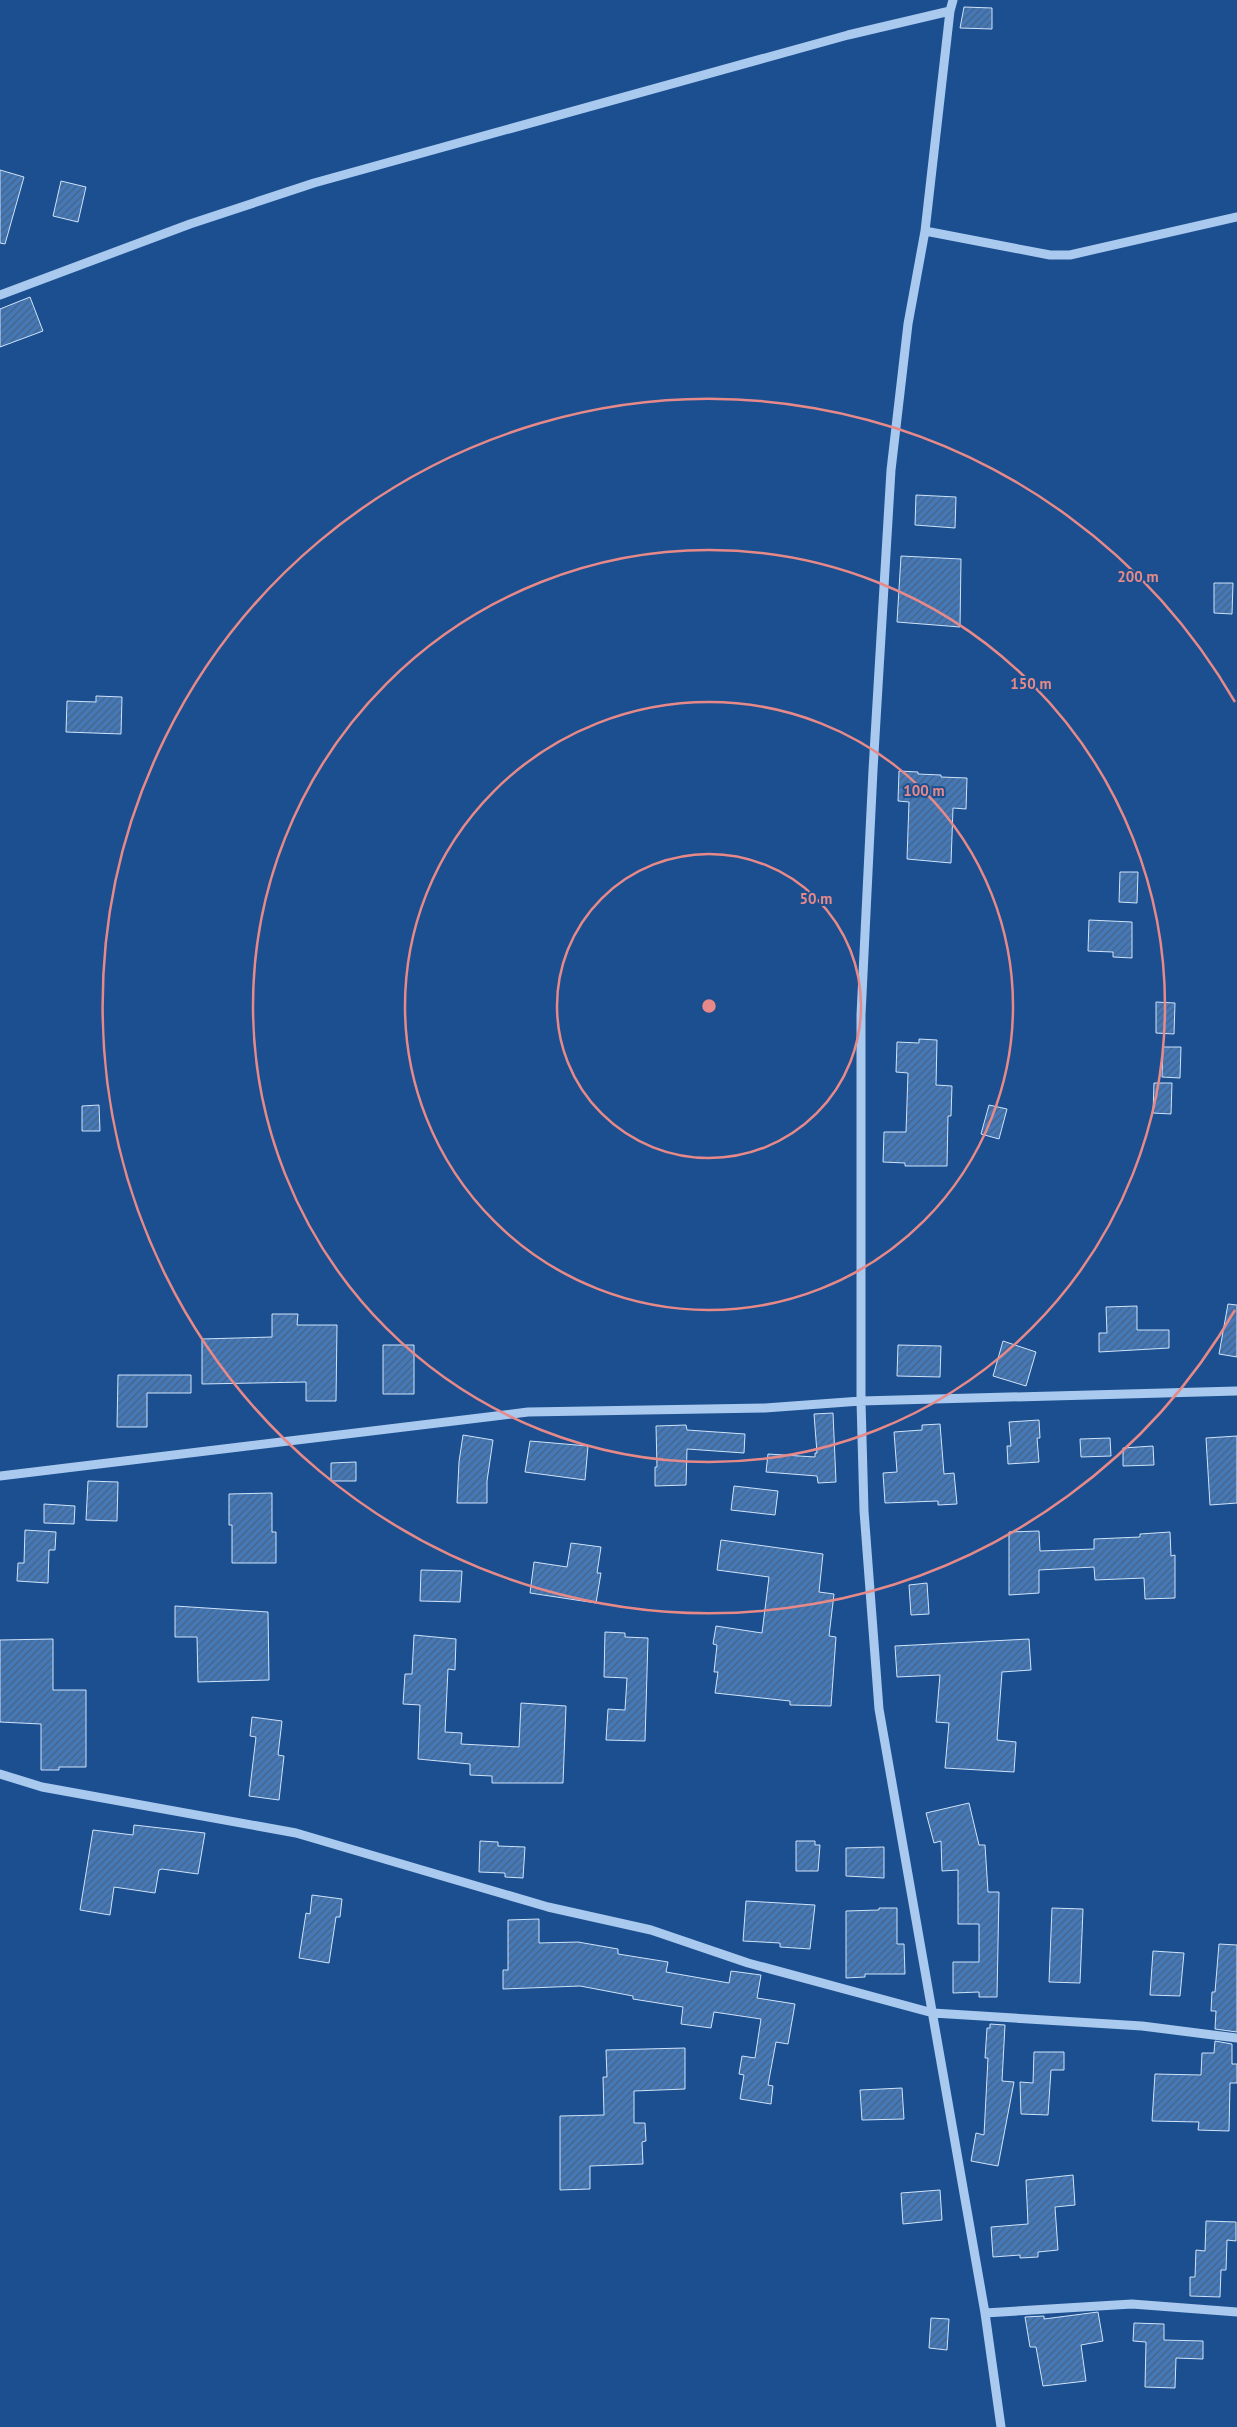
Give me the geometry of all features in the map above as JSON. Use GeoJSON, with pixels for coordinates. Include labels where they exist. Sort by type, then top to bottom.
{"type":"FeatureCollection","features":[{"type":"Feature","properties":{"kind":"street"},"geometry":{"type":"LineString","coordinates":[[953,0],[950,11],[925,231],[908,324],[891,470],[861,1015],[861,1401],[864,1511],[879,1710],[933,2013],[984,2313],[1001,2427]]}},
{"type":"Feature","properties":{"kind":"street"},"geometry":{"type":"LineString","coordinates":[[0,295],[190,224],[314,183],[820,43],[950,11]]}},
{"type":"Feature","properties":{"kind":"street"},"geometry":{"type":"LineString","coordinates":[[925,231],[1050,255],[1070,255],[1237,217]]}},
{"type":"Feature","properties":{"kind":"street"},"geometry":{"type":"LineString","coordinates":[[0,1476],[528,1412],[765,1408],[861,1401],[1237,1391]]}},
{"type":"Feature","properties":{"kind":"street"},"geometry":{"type":"LineString","coordinates":[[0,1774],[42,1787],[296,1833],[548,1908],[651,1930],[748,1963],[933,2013],[1142,2026],[1237,2038]]}},
{"type":"Feature","properties":{"kind":"street"},"geometry":{"type":"LineString","coordinates":[[984,2313],[1132,2304],[1237,2312]]}},
{"type":"Feature","properties":{"kind":"building"},"geometry":{"type":"Polygon","coordinates":[[[964,7],[992,8],[992,29],[960,28],[964,7]]]}},
{"type":"Feature","properties":{"kind":"building"},"geometry":{"type":"Polygon","coordinates":[[[0,170],[24,177],[5,244],[0,243],[0,170]]]}},
{"type":"Feature","properties":{"kind":"building"},"geometry":{"type":"Polygon","coordinates":[[[61,181],[86,187],[78,222],[53,216],[61,181]]]}},
{"type":"Feature","properties":{"kind":"building"},"geometry":{"type":"Polygon","coordinates":[[[30,297],[43,331],[0,347],[0,309],[30,297]]]}},
{"type":"Feature","properties":{"kind":"building"},"geometry":{"type":"Polygon","coordinates":[[[916,495],[956,497],[955,528],[915,525],[916,495]]]}},
{"type":"Feature","properties":{"kind":"building"},"geometry":{"type":"Polygon","coordinates":[[[901,556],[961,559],[960,627],[897,622],[901,556]]]}},
{"type":"Feature","properties":{"kind":"building"},"geometry":{"type":"Polygon","coordinates":[[[1214,583],[1233,583],[1232,614],[1214,613],[1214,583]]]}},
{"type":"Feature","properties":{"kind":"building"},"geometry":{"type":"Polygon","coordinates":[[[96,696],[122,697],[121,734],[66,732],[67,701],[96,702],[96,696]]]}},
{"type":"Feature","properties":{"kind":"building"},"geometry":{"type":"Polygon","coordinates":[[[899,771],[941,775],[941,777],[967,778],[966,809],[953,808],[951,863],[907,859],[909,802],[898,801],[899,771]]]}},
{"type":"Feature","properties":{"kind":"building"},"geometry":{"type":"Polygon","coordinates":[[[1120,872],[1138,872],[1137,903],[1119,902],[1120,872]]]}},
{"type":"Feature","properties":{"kind":"building"},"geometry":{"type":"Polygon","coordinates":[[[1089,920],[1132,922],[1132,958],[1113,957],[1113,952],[1088,951],[1089,920]]]}},
{"type":"Feature","properties":{"kind":"building"},"geometry":{"type":"Polygon","coordinates":[[[1156,1002],[1175,1003],[1174,1034],[1156,1033],[1156,1002]]]}},
{"type":"Feature","properties":{"kind":"building"},"geometry":{"type":"Polygon","coordinates":[[[919,1039],[937,1040],[936,1085],[952,1086],[951,1116],[948,1116],[947,1166],[905,1166],[905,1163],[883,1162],[884,1132],[906,1132],[908,1073],[896,1072],[897,1042],[919,1043],[919,1039]]]}},
{"type":"Feature","properties":{"kind":"building"},"geometry":{"type":"Polygon","coordinates":[[[1163,1047],[1181,1047],[1180,1078],[1162,1077],[1163,1047]]]}},
{"type":"Feature","properties":{"kind":"building"},"geometry":{"type":"Polygon","coordinates":[[[1154,1083],[1172,1083],[1171,1114],[1153,1113],[1154,1083]]]}},
{"type":"Feature","properties":{"kind":"building"},"geometry":{"type":"Polygon","coordinates":[[[99,1105],[100,1131],[82,1131],[82,1106],[99,1105]]]}},
{"type":"Feature","properties":{"kind":"building"},"geometry":{"type":"Polygon","coordinates":[[[989,1105],[1007,1109],[999,1139],[981,1134],[989,1105]]]}},
{"type":"Feature","properties":{"kind":"building"},"geometry":{"type":"Polygon","coordinates":[[[1228,1304],[1237,1305],[1237,1357],[1219,1354],[1228,1304]]]}},
{"type":"Feature","properties":{"kind":"building"},"geometry":{"type":"Polygon","coordinates":[[[1137,1306],[1137,1330],[1169,1330],[1169,1348],[1099,1352],[1099,1333],[1107,1333],[1106,1307],[1137,1306]]]}},
{"type":"Feature","properties":{"kind":"building"},"geometry":{"type":"Polygon","coordinates":[[[272,1314],[298,1314],[297,1325],[337,1325],[336,1401],[306,1401],[306,1382],[202,1384],[202,1339],[272,1337],[272,1314]]]}},
{"type":"Feature","properties":{"kind":"building"},"geometry":{"type":"Polygon","coordinates":[[[1003,1341],[1036,1352],[1026,1386],[993,1376],[1003,1341]]]}},
{"type":"Feature","properties":{"kind":"building"},"geometry":{"type":"Polygon","coordinates":[[[383,1345],[414,1345],[414,1394],[383,1394],[383,1345]]]}},
{"type":"Feature","properties":{"kind":"building"},"geometry":{"type":"Polygon","coordinates":[[[898,1345],[941,1346],[940,1377],[897,1376],[898,1345]]]}},
{"type":"Feature","properties":{"kind":"building"},"geometry":{"type":"Polygon","coordinates":[[[118,1375],[191,1375],[191,1393],[147,1393],[147,1427],[117,1427],[118,1375]]]}},
{"type":"Feature","properties":{"kind":"building"},"geometry":{"type":"Polygon","coordinates":[[[833,1413],[836,1482],[818,1483],[817,1476],[766,1472],[768,1454],[815,1457],[815,1453],[817,1453],[814,1414],[833,1413]]]}},
{"type":"Feature","properties":{"kind":"building"},"geometry":{"type":"Polygon","coordinates":[[[1039,1420],[1040,1438],[1037,1438],[1039,1462],[1008,1464],[1007,1446],[1011,1446],[1009,1422],[1039,1420]]]}},
{"type":"Feature","properties":{"kind":"building"},"geometry":{"type":"Polygon","coordinates":[[[940,1424],[944,1474],[954,1473],[957,1504],[938,1505],[938,1501],[885,1503],[883,1473],[897,1472],[894,1432],[922,1430],[922,1425],[940,1424]]]}},
{"type":"Feature","properties":{"kind":"building"},"geometry":{"type":"Polygon","coordinates":[[[686,1425],[687,1430],[745,1434],[744,1453],[687,1449],[686,1485],[655,1486],[655,1467],[657,1467],[656,1426],[686,1425]]]}},
{"type":"Feature","properties":{"kind":"building"},"geometry":{"type":"Polygon","coordinates":[[[463,1435],[493,1440],[487,1481],[487,1503],[457,1503],[459,1462],[463,1435]]]}},
{"type":"Feature","properties":{"kind":"building"},"geometry":{"type":"Polygon","coordinates":[[[1237,1436],[1237,1503],[1210,1505],[1206,1438],[1237,1436]]]}},
{"type":"Feature","properties":{"kind":"building"},"geometry":{"type":"Polygon","coordinates":[[[1110,1438],[1111,1456],[1081,1457],[1080,1439],[1110,1438]]]}},
{"type":"Feature","properties":{"kind":"building"},"geometry":{"type":"Polygon","coordinates":[[[530,1441],[588,1446],[585,1480],[525,1472],[530,1441]]]}},
{"type":"Feature","properties":{"kind":"building"},"geometry":{"type":"Polygon","coordinates":[[[1153,1446],[1154,1465],[1123,1466],[1123,1448],[1153,1446]]]}},
{"type":"Feature","properties":{"kind":"building"},"geometry":{"type":"Polygon","coordinates":[[[356,1462],[356,1481],[331,1481],[331,1463],[356,1462]]]}},
{"type":"Feature","properties":{"kind":"building"},"geometry":{"type":"Polygon","coordinates":[[[88,1481],[118,1482],[117,1521],[86,1520],[88,1481]]]}},
{"type":"Feature","properties":{"kind":"building"},"geometry":{"type":"Polygon","coordinates":[[[734,1486],[778,1491],[775,1515],[731,1510],[734,1486]]]}},
{"type":"Feature","properties":{"kind":"building"},"geometry":{"type":"Polygon","coordinates":[[[272,1493],[272,1532],[276,1532],[276,1563],[232,1563],[232,1525],[229,1525],[229,1494],[272,1493]]]}},
{"type":"Feature","properties":{"kind":"building"},"geometry":{"type":"Polygon","coordinates":[[[44,1504],[75,1506],[74,1524],[44,1523],[44,1504]]]}},
{"type":"Feature","properties":{"kind":"building"},"geometry":{"type":"Polygon","coordinates":[[[25,1530],[56,1532],[55,1550],[49,1550],[48,1583],[17,1581],[18,1563],[24,1563],[25,1530]]]}},
{"type":"Feature","properties":{"kind":"building"},"geometry":{"type":"Polygon","coordinates":[[[1039,1531],[1040,1551],[1094,1549],[1094,1539],[1140,1537],[1140,1534],[1170,1532],[1171,1556],[1175,1555],[1175,1598],[1145,1599],[1144,1578],[1095,1580],[1094,1567],[1039,1570],[1039,1593],[1009,1595],[1009,1532],[1039,1531]]]}},
{"type":"Feature","properties":{"kind":"building"},"geometry":{"type":"Polygon","coordinates":[[[721,1540],[823,1554],[819,1592],[834,1594],[829,1636],[836,1637],[831,1706],[790,1705],[790,1701],[715,1693],[718,1672],[714,1672],[717,1645],[713,1644],[716,1626],[762,1633],[769,1577],[717,1570],[721,1540]]]}},
{"type":"Feature","properties":{"kind":"building"},"geometry":{"type":"Polygon","coordinates":[[[571,1543],[601,1547],[597,1573],[601,1573],[596,1603],[530,1593],[534,1562],[567,1567],[571,1543]]]}},
{"type":"Feature","properties":{"kind":"building"},"geometry":{"type":"Polygon","coordinates":[[[421,1570],[462,1571],[460,1602],[420,1601],[421,1570]]]}},
{"type":"Feature","properties":{"kind":"building"},"geometry":{"type":"Polygon","coordinates":[[[927,1583],[929,1614],[911,1615],[909,1585],[927,1583]]]}},
{"type":"Feature","properties":{"kind":"building"},"geometry":{"type":"Polygon","coordinates":[[[175,1606],[268,1612],[269,1680],[198,1682],[197,1637],[175,1637],[175,1606]]]}},
{"type":"Feature","properties":{"kind":"building"},"geometry":{"type":"Polygon","coordinates":[[[605,1632],[625,1633],[625,1637],[648,1638],[645,1741],[606,1740],[608,1709],[625,1710],[627,1678],[604,1677],[605,1632]]]}},
{"type":"Feature","properties":{"kind":"building"},"geometry":{"type":"Polygon","coordinates":[[[414,1635],[456,1639],[455,1670],[448,1669],[445,1732],[462,1733],[461,1744],[519,1747],[521,1703],[566,1706],[563,1783],[492,1783],[492,1776],[470,1775],[470,1764],[418,1759],[420,1705],[403,1704],[405,1674],[412,1674],[414,1635]]]}},
{"type":"Feature","properties":{"kind":"building"},"geometry":{"type":"Polygon","coordinates":[[[53,1639],[53,1690],[86,1690],[86,1767],[59,1767],[59,1770],[41,1770],[41,1724],[0,1722],[0,1640],[53,1639]]]}},
{"type":"Feature","properties":{"kind":"building"},"geometry":{"type":"Polygon","coordinates":[[[1029,1639],[1031,1670],[1002,1672],[997,1740],[1016,1742],[1014,1772],[945,1768],[949,1723],[936,1722],[940,1675],[897,1677],[895,1646],[1029,1639]]]}},
{"type":"Feature","properties":{"kind":"building"},"geometry":{"type":"Polygon","coordinates":[[[252,1717],[282,1721],[278,1755],[284,1756],[279,1800],[249,1796],[256,1737],[250,1736],[252,1717]]]}},
{"type":"Feature","properties":{"kind":"building"},"geometry":{"type":"Polygon","coordinates":[[[969,1803],[979,1845],[985,1845],[988,1892],[999,1892],[997,1997],[979,1997],[979,1992],[953,1993],[953,1962],[979,1962],[979,1924],[958,1924],[958,1870],[942,1871],[941,1841],[934,1843],[926,1813],[969,1803]]]}},
{"type":"Feature","properties":{"kind":"building"},"geometry":{"type":"Polygon","coordinates":[[[134,1825],[205,1833],[198,1874],[162,1869],[159,1870],[155,1893],[114,1887],[110,1915],[80,1910],[93,1830],[133,1835],[134,1825]]]}},
{"type":"Feature","properties":{"kind":"building"},"geometry":{"type":"Polygon","coordinates":[[[480,1841],[498,1842],[498,1846],[525,1847],[523,1878],[505,1877],[505,1873],[479,1872],[480,1841]]]}},
{"type":"Feature","properties":{"kind":"building"},"geometry":{"type":"Polygon","coordinates":[[[796,1841],[815,1841],[815,1845],[820,1845],[818,1871],[796,1871],[796,1841]]]}},
{"type":"Feature","properties":{"kind":"building"},"geometry":{"type":"Polygon","coordinates":[[[884,1847],[884,1878],[846,1876],[846,1848],[884,1847]]]}},
{"type":"Feature","properties":{"kind":"building"},"geometry":{"type":"Polygon","coordinates":[[[312,1895],[342,1899],[340,1917],[336,1917],[329,1963],[299,1958],[306,1913],[310,1914],[312,1895]]]}},
{"type":"Feature","properties":{"kind":"building"},"geometry":{"type":"Polygon","coordinates":[[[746,1901],[815,1905],[810,1949],[780,1947],[780,1943],[743,1941],[746,1901]]]}},
{"type":"Feature","properties":{"kind":"building"},"geometry":{"type":"Polygon","coordinates":[[[879,1908],[897,1908],[897,1944],[904,1944],[905,1974],[865,1974],[865,1977],[846,1978],[846,1911],[879,1910],[879,1908]]]}},
{"type":"Feature","properties":{"kind":"building"},"geometry":{"type":"Polygon","coordinates":[[[1052,1908],[1083,1909],[1080,1983],[1049,1982],[1052,1908]]]}},
{"type":"Feature","properties":{"kind":"building"},"geometry":{"type":"Polygon","coordinates":[[[539,1919],[539,1943],[578,1942],[618,1949],[618,1954],[668,1962],[666,1972],[729,1983],[731,1971],[761,1975],[757,1998],[795,2004],[788,2044],[776,2042],[768,2085],[773,2086],[771,2104],[740,2099],[744,2075],[739,2074],[742,2056],[755,2058],[761,2019],[714,2012],[711,2028],[681,2024],[683,2007],[633,1999],[633,1996],[580,1986],[503,1989],[503,1970],[508,1970],[508,1920],[539,1919]]]}},
{"type":"Feature","properties":{"kind":"building"},"geometry":{"type":"Polygon","coordinates":[[[1219,1944],[1237,1945],[1237,2032],[1215,2029],[1216,2011],[1211,2011],[1212,1992],[1215,1992],[1219,1944]]]}},
{"type":"Feature","properties":{"kind":"building"},"geometry":{"type":"Polygon","coordinates":[[[1153,1951],[1184,1953],[1180,1996],[1150,1995],[1153,1951]]]}},
{"type":"Feature","properties":{"kind":"building"},"geometry":{"type":"Polygon","coordinates":[[[990,2024],[1005,2025],[1002,2081],[1014,2082],[998,2166],[971,2161],[976,2133],[984,2135],[988,2058],[985,2058],[987,2028],[990,2028],[990,2024]]]}},
{"type":"Feature","properties":{"kind":"building"},"geometry":{"type":"Polygon","coordinates":[[[1215,2041],[1232,2044],[1232,2064],[1237,2064],[1237,2083],[1230,2083],[1229,2131],[1198,2130],[1199,2122],[1152,2121],[1155,2074],[1201,2075],[1202,2053],[1214,2053],[1215,2041]]]}},
{"type":"Feature","properties":{"kind":"building"},"geometry":{"type":"Polygon","coordinates":[[[685,2048],[685,2089],[634,2091],[634,2123],[645,2123],[646,2141],[642,2142],[643,2164],[590,2166],[590,2189],[560,2190],[560,2116],[604,2115],[603,2077],[607,2077],[606,2050],[685,2048]]]}},
{"type":"Feature","properties":{"kind":"building"},"geometry":{"type":"Polygon","coordinates":[[[1034,2052],[1064,2052],[1064,2070],[1051,2070],[1048,2115],[1021,2114],[1020,2082],[1033,2083],[1034,2052]]]}},
{"type":"Feature","properties":{"kind":"building"},"geometry":{"type":"Polygon","coordinates":[[[902,2088],[904,2119],[862,2120],[860,2090],[902,2088]]]}},
{"type":"Feature","properties":{"kind":"building"},"geometry":{"type":"Polygon","coordinates":[[[1073,2175],[1075,2205],[1055,2207],[1058,2250],[1038,2252],[1038,2257],[1020,2258],[1020,2255],[993,2257],[991,2227],[1028,2224],[1026,2180],[1073,2175]]]}},
{"type":"Feature","properties":{"kind":"building"},"geometry":{"type":"Polygon","coordinates":[[[940,2190],[942,2220],[903,2224],[901,2193],[940,2190]]]}},
{"type":"Feature","properties":{"kind":"building"},"geometry":{"type":"Polygon","coordinates":[[[1206,2221],[1236,2222],[1236,2241],[1227,2240],[1226,2270],[1221,2270],[1220,2297],[1190,2296],[1190,2277],[1195,2277],[1196,2250],[1205,2251],[1206,2221]]]}},
{"type":"Feature","properties":{"kind":"building"},"geometry":{"type":"Polygon","coordinates":[[[1098,2312],[1103,2341],[1081,2345],[1086,2381],[1043,2386],[1036,2347],[1030,2347],[1025,2317],[1044,2316],[1044,2319],[1098,2312]]]}},
{"type":"Feature","properties":{"kind":"building"},"geometry":{"type":"Polygon","coordinates":[[[931,2318],[949,2319],[947,2350],[929,2348],[931,2318]]]}},
{"type":"Feature","properties":{"kind":"building"},"geometry":{"type":"Polygon","coordinates":[[[1134,2323],[1164,2324],[1164,2340],[1203,2341],[1203,2359],[1176,2358],[1175,2388],[1145,2387],[1146,2342],[1133,2341],[1134,2323]]]}}]}
